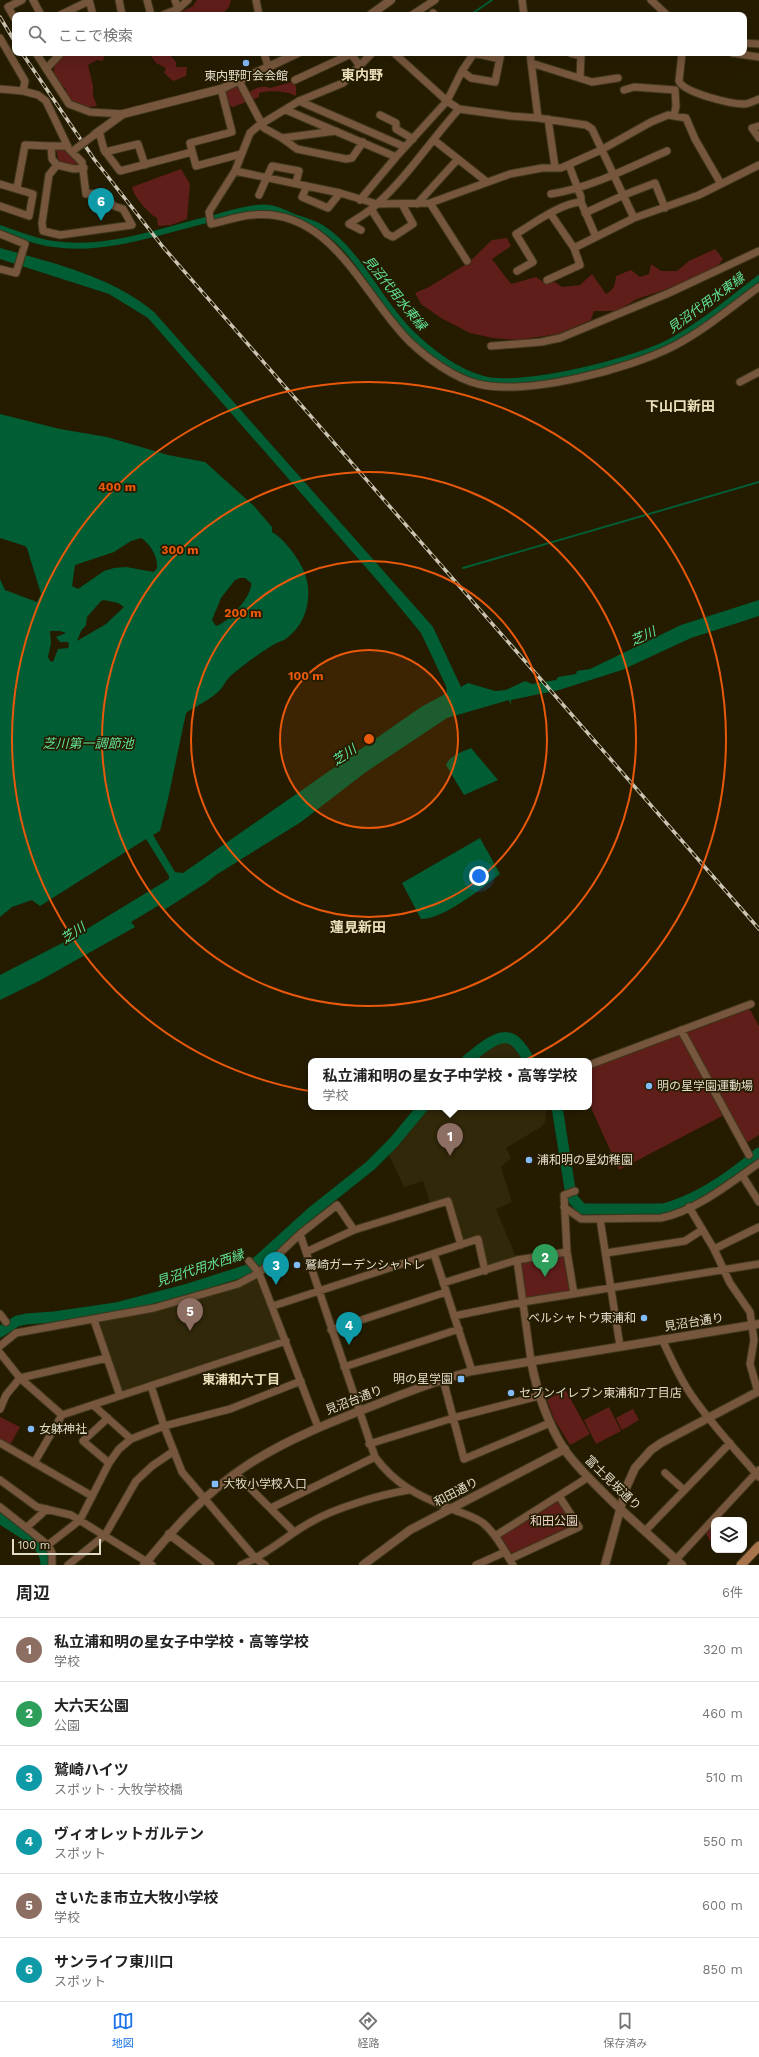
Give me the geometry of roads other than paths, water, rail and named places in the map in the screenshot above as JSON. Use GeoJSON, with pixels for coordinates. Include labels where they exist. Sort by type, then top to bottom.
{"type":"FeatureCollection","features":[{"type":"Feature","properties":{"kind":"main road"},"geometry":{"type":"LineString","coordinates":[[741,1565],[759,1546]]}},
{"type":"Feature","properties":{"kind":"street"},"geometry":{"type":"LineString","coordinates":[[12,14],[8,7],[22,0]]}},
{"type":"Feature","properties":{"kind":"street"},"geometry":{"type":"LineString","coordinates":[[33,0],[39,12]]}},
{"type":"Feature","properties":{"kind":"street"},"geometry":{"type":"LineString","coordinates":[[119,0],[121,12]]}},
{"type":"Feature","properties":{"kind":"street"},"geometry":{"type":"LineString","coordinates":[[147,0],[150,12]]}},
{"type":"Feature","properties":{"kind":"street"},"geometry":{"type":"LineString","coordinates":[[176,0],[178,9]]}},
{"type":"Feature","properties":{"kind":"street"},"geometry":{"type":"LineString","coordinates":[[170,12],[178,9],[188,0]]}},
{"type":"Feature","properties":{"kind":"street"},"geometry":{"type":"LineString","coordinates":[[256,0],[258,12]]}},
{"type":"Feature","properties":{"kind":"street"},"geometry":{"type":"LineString","coordinates":[[374,12],[391,0]]}},
{"type":"Feature","properties":{"kind":"street"},"geometry":{"type":"LineString","coordinates":[[417,12],[435,0]]}},
{"type":"Feature","properties":{"kind":"street"},"geometry":{"type":"LineString","coordinates":[[522,0],[524,12]]}},
{"type":"Feature","properties":{"kind":"street"},"geometry":{"type":"LineString","coordinates":[[651,0],[664,12]]}},
{"type":"Feature","properties":{"kind":"street"},"geometry":{"type":"LineString","coordinates":[[66,12],[89,1],[92,12]]}},
{"type":"Feature","properties":{"kind":"street"},"geometry":{"type":"LineString","coordinates":[[0,38],[25,81],[23,90]]}},
{"type":"Feature","properties":{"kind":"street"},"geometry":{"type":"LineString","coordinates":[[747,43],[759,44]]}},
{"type":"Feature","properties":{"kind":"street"},"geometry":{"type":"LineString","coordinates":[[747,55],[759,57]]}},
{"type":"Feature","properties":{"kind":"street"},"geometry":{"type":"LineString","coordinates":[[38,56],[69,104],[90,112],[123,114],[221,89],[291,56]]}},
{"type":"Feature","properties":{"kind":"street"},"geometry":{"type":"LineString","coordinates":[[46,69],[57,56]]}},
{"type":"Feature","properties":{"kind":"street"},"geometry":{"type":"LineString","coordinates":[[265,56],[268,66]]}},
{"type":"Feature","properties":{"kind":"street"},"geometry":{"type":"LineString","coordinates":[[295,80],[347,56]]}},
{"type":"Feature","properties":{"kind":"street"},"geometry":{"type":"LineString","coordinates":[[352,56],[360,66]]}},
{"type":"Feature","properties":{"kind":"street"},"geometry":{"type":"LineString","coordinates":[[369,56],[343,83],[299,101],[250,133],[235,172],[214,202],[209,214],[211,224],[252,215],[273,215],[294,221],[315,233],[338,250],[388,317],[411,342],[437,362],[463,378],[479,384],[498,388],[525,386],[597,374],[668,349],[695,333],[759,287]]}},
{"type":"Feature","properties":{"kind":"street"},"geometry":{"type":"LineString","coordinates":[[397,56],[447,101],[459,109],[548,119],[586,125],[592,129],[600,150],[624,195],[634,218]]}},
{"type":"Feature","properties":{"kind":"street"},"geometry":{"type":"LineString","coordinates":[[360,200],[396,157],[447,101],[471,56]]}},
{"type":"Feature","properties":{"kind":"street"},"geometry":{"type":"LineString","coordinates":[[462,71],[471,78],[495,82],[500,56]]}},
{"type":"Feature","properties":{"kind":"street"},"geometry":{"type":"LineString","coordinates":[[530,56],[538,118]]}},
{"type":"Feature","properties":{"kind":"street"},"geometry":{"type":"LineString","coordinates":[[580,78],[581,56]]}},
{"type":"Feature","properties":{"kind":"street"},"geometry":{"type":"LineString","coordinates":[[674,116],[680,85],[679,78],[682,56]]}},
{"type":"Feature","properties":{"kind":"street"},"geometry":{"type":"LineString","coordinates":[[531,62],[592,82],[618,78]]}},
{"type":"Feature","properties":{"kind":"street"},"geometry":{"type":"LineString","coordinates":[[239,81],[264,128],[282,138],[297,150],[346,159],[352,158],[363,142]]}},
{"type":"Feature","properties":{"kind":"street"},"geometry":{"type":"LineString","coordinates":[[680,85],[708,98],[743,104],[759,99]]}},
{"type":"Feature","properties":{"kind":"street"},"geometry":{"type":"LineString","coordinates":[[624,90],[634,87],[675,90],[676,106]]}},
{"type":"Feature","properties":{"kind":"street"},"geometry":{"type":"LineString","coordinates":[[0,89],[23,90],[38,95],[46,101],[71,149],[82,162],[84,168],[86,194],[102,192],[114,206],[123,209],[132,225],[60,235],[43,231],[42,223],[49,175],[57,165]]}},
{"type":"Feature","properties":{"kind":"street"},"geometry":{"type":"LineString","coordinates":[[221,89],[232,132],[190,143],[196,166],[241,154]]}},
{"type":"Feature","properties":{"kind":"street"},"geometry":{"type":"LineString","coordinates":[[299,101],[405,147]]}},
{"type":"Feature","properties":{"kind":"street"},"geometry":{"type":"LineString","coordinates":[[361,230],[349,224],[374,206],[434,140],[459,109]]}},
{"type":"Feature","properties":{"kind":"street"},"geometry":{"type":"LineString","coordinates":[[286,110],[396,157]]}},
{"type":"Feature","properties":{"kind":"street"},"geometry":{"type":"LineString","coordinates":[[16,188],[25,145],[51,146],[71,149],[97,133],[123,114]]}},
{"type":"Feature","properties":{"kind":"street"},"geometry":{"type":"LineString","coordinates":[[380,115],[396,123],[396,129],[413,139]]}},
{"type":"Feature","properties":{"kind":"street"},"geometry":{"type":"LineString","coordinates":[[235,172],[340,193],[374,206],[430,203],[487,182],[530,169],[561,168],[600,150],[651,122],[668,115],[686,118],[695,139],[721,184]]}},
{"type":"Feature","properties":{"kind":"street"},"geometry":{"type":"LineString","coordinates":[[548,119],[555,167]]}},
{"type":"Feature","properties":{"kind":"street"},"geometry":{"type":"LineString","coordinates":[[352,137],[359,126]]}},
{"type":"Feature","properties":{"kind":"street"},"geometry":{"type":"LineString","coordinates":[[759,126],[752,128],[759,138]]}},
{"type":"Feature","properties":{"kind":"street"},"geometry":{"type":"LineString","coordinates":[[282,138],[336,131]]}},
{"type":"Feature","properties":{"kind":"street"},"geometry":{"type":"LineString","coordinates":[[97,133],[106,152],[120,171],[192,152]]}},
{"type":"Feature","properties":{"kind":"street"},"geometry":{"type":"LineString","coordinates":[[434,140],[487,182]]}},
{"type":"Feature","properties":{"kind":"street"},"geometry":{"type":"LineString","coordinates":[[106,152],[138,144],[145,164]]}},
{"type":"Feature","properties":{"kind":"street"},"geometry":{"type":"LineString","coordinates":[[51,146],[52,159],[57,165],[74,169],[84,168]]}},
{"type":"Feature","properties":{"kind":"street"},"geometry":{"type":"LineString","coordinates":[[551,194],[578,187],[613,174],[666,151]]}},
{"type":"Feature","properties":{"kind":"street"},"geometry":{"type":"LineString","coordinates":[[417,204],[458,159]]}},
{"type":"Feature","properties":{"kind":"street"},"geometry":{"type":"LineString","coordinates":[[574,248],[634,218],[683,202],[759,164]]}},
{"type":"Feature","properties":{"kind":"street"},"geometry":{"type":"LineString","coordinates":[[569,165],[578,187],[585,213],[596,236]]}},
{"type":"Feature","properties":{"kind":"street"},"geometry":{"type":"LineString","coordinates":[[259,195],[272,166],[299,171],[296,183]]}},
{"type":"Feature","properties":{"kind":"street"},"geometry":{"type":"LineString","coordinates":[[585,213],[624,195],[655,184],[666,208]]}},
{"type":"Feature","properties":{"kind":"street"},"geometry":{"type":"LineString","coordinates":[[0,186],[16,188],[33,194],[29,216],[0,206]]}},
{"type":"Feature","properties":{"kind":"street"},"geometry":{"type":"LineString","coordinates":[[308,186],[302,197],[328,208],[340,193]]}},
{"type":"Feature","properties":{"kind":"street"},"geometry":{"type":"LineString","coordinates":[[517,271],[532,262],[516,234],[550,213],[575,202],[581,202]]}},
{"type":"Feature","properties":{"kind":"street"},"geometry":{"type":"LineString","coordinates":[[430,203],[466,261]]}},
{"type":"Feature","properties":{"kind":"street"},"geometry":{"type":"LineString","coordinates":[[374,206],[387,234],[393,237],[414,224],[402,204]]}},
{"type":"Feature","properties":{"kind":"street"},"geometry":{"type":"LineString","coordinates":[[547,280],[580,265],[574,248],[550,213]]}},
{"type":"Feature","properties":{"kind":"street"},"geometry":{"type":"LineString","coordinates":[[0,234],[25,244],[16,273],[0,269]]}},
{"type":"Feature","properties":{"kind":"street"},"geometry":{"type":"LineString","coordinates":[[492,346],[541,342],[560,338],[669,293],[759,251]]}},
{"type":"Feature","properties":{"kind":"street"},"geometry":{"type":"LineString","coordinates":[[740,382],[759,372]]}},
{"type":"Feature","properties":{"kind":"street"},"geometry":{"type":"LineString","coordinates":[[592,1064],[751,1004]]}},
{"type":"Feature","properties":{"kind":"street"},"geometry":{"type":"LineString","coordinates":[[681,1030],[749,1155]]}},
{"type":"Feature","properties":{"kind":"street"},"geometry":{"type":"LineString","coordinates":[[564,1207],[581,1219],[670,1217],[742,1175],[759,1163]]}},
{"type":"Feature","properties":{"kind":"street"},"geometry":{"type":"LineString","coordinates":[[742,1175],[759,1202]]}},
{"type":"Feature","properties":{"kind":"street"},"geometry":{"type":"LineString","coordinates":[[574,1294],[567,1252],[564,1195],[575,1191]]}},
{"type":"Feature","properties":{"kind":"street"},"geometry":{"type":"LineString","coordinates":[[306,1252],[354,1230],[448,1201],[461,1245]]}},
{"type":"Feature","properties":{"kind":"street"},"geometry":{"type":"LineString","coordinates":[[0,1346],[16,1333],[154,1308],[238,1284],[337,1205],[354,1230]]}},
{"type":"Feature","properties":{"kind":"street"},"geometry":{"type":"LineString","coordinates":[[604,1564],[630,1476],[642,1458],[660,1443],[758,1391],[750,1364],[756,1324],[750,1312],[730,1283],[714,1249],[689,1207]]}},
{"type":"Feature","properties":{"kind":"street"},"geometry":{"type":"LineString","coordinates":[[600,1219],[620,1346]]}},
{"type":"Feature","properties":{"kind":"street"},"geometry":{"type":"LineString","coordinates":[[714,1249],[759,1227]]}},
{"type":"Feature","properties":{"kind":"street"},"geometry":{"type":"LineString","coordinates":[[606,1253],[685,1241],[702,1230]]}},
{"type":"Feature","properties":{"kind":"street"},"geometry":{"type":"LineString","coordinates":[[300,1234],[318,1292],[370,1444],[375,1457],[387,1472],[409,1490],[466,1514],[482,1523],[496,1536],[511,1562],[579,1527],[559,1496]]}},
{"type":"Feature","properties":{"kind":"street"},"geometry":{"type":"LineString","coordinates":[[273,1306],[478,1239],[485,1271]]}},
{"type":"Feature","properties":{"kind":"street"},"geometry":{"type":"LineString","coordinates":[[444,1284],[517,1260],[567,1252]]}},
{"type":"Feature","properties":{"kind":"street"},"geometry":{"type":"LineString","coordinates":[[434,1254],[472,1371]]}},
{"type":"Feature","properties":{"kind":"street"},"geometry":{"type":"LineString","coordinates":[[517,1260],[531,1360]]}},
{"type":"Feature","properties":{"kind":"street"},"geometry":{"type":"LineString","coordinates":[[249,1261],[257,1270],[273,1306],[318,1427]]}},
{"type":"Feature","properties":{"kind":"street"},"geometry":{"type":"LineString","coordinates":[[454,1316],[523,1302],[759,1264]]}},
{"type":"Feature","properties":{"kind":"street"},"geometry":{"type":"LineString","coordinates":[[332,1330],[446,1292]]}},
{"type":"Feature","properties":{"kind":"street"},"geometry":{"type":"LineString","coordinates":[[0,1314],[6,1322]]}},
{"type":"Feature","properties":{"kind":"street"},"geometry":{"type":"LineString","coordinates":[[94,1320],[120,1396]]}},
{"type":"Feature","properties":{"kind":"street","name":"見沼台通り"},"geometry":{"type":"LineString","coordinates":[[148,1564],[169,1534],[205,1498],[236,1474],[276,1448],[318,1427],[443,1379],[472,1371],[531,1360],[756,1324]]}},
{"type":"Feature","properties":{"kind":"street"},"geometry":{"type":"LineString","coordinates":[[344,1367],[459,1329]]}},
{"type":"Feature","properties":{"kind":"street"},"geometry":{"type":"LineString","coordinates":[[662,1339],[673,1364],[687,1389],[708,1417],[758,1473],[676,1563]]}},
{"type":"Feature","properties":{"kind":"street"},"geometry":{"type":"LineString","coordinates":[[34,1463],[62,1415],[286,1341]]}},
{"type":"Feature","properties":{"kind":"street"},"geometry":{"type":"LineString","coordinates":[[0,1353],[20,1378],[62,1415]]}},
{"type":"Feature","properties":{"kind":"street"},"geometry":{"type":"LineString","coordinates":[[0,1409],[6,1395],[20,1378],[107,1358]]}},
{"type":"Feature","properties":{"kind":"street","name":"富士見坂通り"},"geometry":{"type":"LineString","coordinates":[[531,1360],[539,1396],[550,1423],[565,1449],[587,1478],[645,1531],[676,1563]]}},
{"type":"Feature","properties":{"kind":"street"},"geometry":{"type":"LineString","coordinates":[[443,1379],[464,1459],[550,1423]]}},
{"type":"Feature","properties":{"kind":"street"},"geometry":{"type":"LineString","coordinates":[[48,1545],[80,1520],[109,1462],[119,1449],[131,1439],[164,1426],[230,1409],[301,1381]]}},
{"type":"Feature","properties":{"kind":"street"},"geometry":{"type":"LineString","coordinates":[[151,1386],[164,1426],[182,1472],[256,1559],[265,1565]]}},
{"type":"Feature","properties":{"kind":"street"},"geometry":{"type":"LineString","coordinates":[[370,1444],[453,1418],[539,1396]]}},
{"type":"Feature","properties":{"kind":"street"},"geometry":{"type":"LineString","coordinates":[[93,1405],[131,1439]]}},
{"type":"Feature","properties":{"kind":"street"},"geometry":{"type":"LineString","coordinates":[[108,1418],[83,1441],[109,1462]]}},
{"type":"Feature","properties":{"kind":"street"},"geometry":{"type":"LineString","coordinates":[[0,1443],[92,1496]]}},
{"type":"Feature","properties":{"kind":"street"},"geometry":{"type":"LineString","coordinates":[[645,1531],[730,1443]]}},
{"type":"Feature","properties":{"kind":"street","name":"和田通り"},"geometry":{"type":"LineString","coordinates":[[364,1565],[410,1530],[565,1449]]}},
{"type":"Feature","properties":{"kind":"street"},"geometry":{"type":"LineString","coordinates":[[71,1564],[105,1535],[136,1481],[152,1466],[174,1451]]}},
{"type":"Feature","properties":{"kind":"street"},"geometry":{"type":"LineString","coordinates":[[271,1508],[375,1457]]}},
{"type":"Feature","properties":{"kind":"street"},"geometry":{"type":"LineString","coordinates":[[665,1473],[684,1490]]}},
{"type":"Feature","properties":{"kind":"street"},"geometry":{"type":"LineString","coordinates":[[236,1474],[294,1532]]}},
{"type":"Feature","properties":{"kind":"street"},"geometry":{"type":"LineString","coordinates":[[496,1536],[587,1478]]}},
{"type":"Feature","properties":{"kind":"street"},"geometry":{"type":"LineString","coordinates":[[0,1480],[36,1507],[71,1515],[105,1535],[148,1564]]}},
{"type":"Feature","properties":{"kind":"street"},"geometry":{"type":"LineString","coordinates":[[241,1565],[256,1559],[312,1520],[387,1493],[409,1490]]}},
{"type":"Feature","properties":{"kind":"street"},"geometry":{"type":"LineString","coordinates":[[0,1507],[48,1545],[52,1553],[52,1565]]}},
{"type":"Feature","properties":{"kind":"street"},"geometry":{"type":"LineString","coordinates":[[27,1527],[47,1509]]}},
{"type":"Feature","properties":{"kind":"street"},"geometry":{"type":"LineString","coordinates":[[169,1534],[210,1565]]}},
{"type":"Feature","properties":{"kind":"street"},"geometry":{"type":"LineString","coordinates":[[476,1565],[505,1552]]}},
{"type":"Feature","properties":{"kind":"water","name":"芝川第一調節池"},"geometry":{"type":"Polygon","coordinates":[[[0,248],[61,265],[119,289],[154,312],[433,627],[461,687],[468,683],[495,691],[506,690],[525,681],[532,684],[556,680],[558,677],[576,674],[577,671],[590,669],[681,625],[759,600],[759,616],[691,638],[622,670],[559,690],[511,700],[511,705],[509,700],[447,718],[366,772],[301,822],[216,875],[164,910],[161,904],[131,922],[135,927],[39,981],[0,1000],[0,975],[72,938],[169,879],[169,876],[146,839],[40,906],[32,900],[12,907],[0,917],[0,579],[5,590],[37,602],[41,594],[27,548],[0,538],[0,414],[60,429],[107,437],[168,455],[205,462],[254,506],[272,527],[272,532],[293,552],[306,576],[308,595],[305,615],[294,631],[285,639],[273,645],[248,662],[230,677],[217,693],[186,713],[160,831],[153,835],[175,872],[183,873],[421,707],[447,693],[446,686],[421,633],[383,587],[148,318],[109,294],[0,259],[0,248]],[[141,538],[131,541],[114,552],[75,565],[72,586],[78,589],[104,571],[114,568],[126,567],[154,572],[157,568],[157,564],[155,555],[150,547],[141,538]],[[245,578],[235,580],[221,598],[212,620],[216,626],[227,620],[239,608],[251,588],[251,583],[245,578]],[[104,600],[101,601],[87,617],[86,625],[81,631],[77,641],[106,624],[124,607],[118,603],[104,600]],[[50,631],[51,643],[48,657],[50,661],[53,662],[58,649],[68,648],[69,646],[68,642],[60,642],[56,637],[66,633],[60,631],[50,631]]]}},
{"type":"Feature","properties":{"kind":"water"},"geometry":{"type":"Polygon","coordinates":[[[471,748],[498,780],[464,795],[446,765],[453,756],[471,748]]]}},
{"type":"Feature","properties":{"kind":"water"},"geometry":{"type":"Polygon","coordinates":[[[480,838],[500,874],[462,902],[441,914],[430,918],[421,919],[402,883],[480,838]]]}},
{"type":"Feature","properties":{"kind":"waterway"},"geometry":{"type":"LineString","coordinates":[[474,12],[492,0]]}},
{"type":"Feature","properties":{"kind":"waterway","name":"見沼代用水東縁"},"geometry":{"type":"LineString","coordinates":[[0,228],[40,242],[73,246],[93,245],[133,239],[249,209],[264,207],[276,209],[319,226],[336,239],[359,264],[399,320],[418,340],[435,354],[463,372],[483,379],[501,381],[551,377],[580,371],[636,356],[659,347],[697,325],[759,278]]}},
{"type":"Feature","properties":{"kind":"waterway"},"geometry":{"type":"LineString","coordinates":[[463,568],[759,482]]}},
{"type":"Feature","properties":{"kind":"waterway","name":"見沼代用水西縁"},"geometry":{"type":"LineString","coordinates":[[470,1058],[491,1042],[505,1038],[511,1039],[517,1043],[528,1058]]}},
{"type":"Feature","properties":{"kind":"waterway","name":"見沼代用水西縁"},"geometry":{"type":"LineString","coordinates":[[0,1332],[17,1321],[116,1308],[188,1289],[248,1270],[312,1212],[370,1166],[393,1143],[420,1110]]}},
{"type":"Feature","properties":{"kind":"waterway","name":"見沼代用水西縁"},"geometry":{"type":"LineString","coordinates":[[557,1110],[570,1189],[573,1199],[582,1209],[663,1209],[676,1205],[701,1194],[714,1186],[738,1170],[759,1153]]}},
{"type":"Feature","properties":{"kind":"waterway","name":"見沼代用水西縁"},"geometry":{"type":"LineString","coordinates":[[0,1518],[36,1543],[45,1557],[46,1565]]}},
{"type":"Feature","properties":{"kind":"railway"},"geometry":{"type":"LineString","coordinates":[[0,17],[12,37]]}},
{"type":"Feature","properties":{"kind":"railway"},"geometry":{"type":"LineString","coordinates":[[24,56],[94,159],[163,247],[759,929]]}},
{"type":"Feature","properties":{"kind":"place","name":"東内野町会会館"},"geometry":{"type":"Point","coordinates":[246,63]}},
{"type":"Feature","properties":{"kind":"place","name":"サンライフ東川口"},"geometry":{"type":"Point","coordinates":[101,221]}},
{"type":"Feature","properties":{"kind":"place","name":"明の星学園運動場"},"geometry":{"type":"Point","coordinates":[649,1086]}},
{"type":"Feature","properties":{"kind":"place","name":"私立浦和明の星女子中学校・高等学校"},"geometry":{"type":"Point","coordinates":[450,1156]}},
{"type":"Feature","properties":{"kind":"place","name":"浦和明の星幼稚園"},"geometry":{"type":"Point","coordinates":[529,1160]}},
{"type":"Feature","properties":{"kind":"place","name":"鷲崎ガーデンシャトレ"},"geometry":{"type":"Point","coordinates":[297,1265]}},
{"type":"Feature","properties":{"kind":"place","name":"大六天公園"},"geometry":{"type":"Point","coordinates":[545,1277]}},
{"type":"Feature","properties":{"kind":"place","name":"鷲崎ハイツ"},"geometry":{"type":"Point","coordinates":[276,1285]}},
{"type":"Feature","properties":{"kind":"place","name":"ベルシャトウ東浦和"},"geometry":{"type":"Point","coordinates":[644,1318]}},
{"type":"Feature","properties":{"kind":"place","name":"さいたま市立大牧小学校"},"geometry":{"type":"Point","coordinates":[190,1331]}},
{"type":"Feature","properties":{"kind":"place","name":"ヴィオレットガルテン"},"geometry":{"type":"Point","coordinates":[349,1345]}},
{"type":"Feature","properties":{"kind":"place","name":"明の星学園"},"geometry":{"type":"Point","coordinates":[461,1379]}},
{"type":"Feature","properties":{"kind":"place","name":"セブンイレブン東浦和7丁目店"},"geometry":{"type":"Point","coordinates":[511,1393]}},
{"type":"Feature","properties":{"kind":"place","name":"女躰神社"},"geometry":{"type":"Point","coordinates":[31,1429]}},
{"type":"Feature","properties":{"kind":"place","name":"大牧小学校入口"},"geometry":{"type":"Point","coordinates":[215,1484]}},
{"type":"Feature","properties":{"kind":"district","name":"東内野"},"geometry":{"type":"Point","coordinates":[362,75]}},
{"type":"Feature","properties":{"kind":"district","name":"下山口新田"},"geometry":{"type":"Point","coordinates":[680,406]}},
{"type":"Feature","properties":{"kind":"district","name":"蓮見新田"},"geometry":{"type":"Point","coordinates":[358,927]}},
{"type":"Feature","properties":{"kind":"district","name":"東浦和六丁目"},"geometry":{"type":"Point","coordinates":[241,1379]}},
{"type":"Feature","properties":{"kind":"water label","name":"芝川"},"geometry":{"type":"Point","coordinates":[643,636]}},
{"type":"Feature","properties":{"kind":"water label","name":"芝川"},"geometry":{"type":"Point","coordinates":[344,755]}},
{"type":"Feature","properties":{"kind":"water label","name":"芝川"},"geometry":{"type":"Point","coordinates":[73,933]}},
{"type":"Feature","properties":{"kind":"park label","name":"和田公園"},"geometry":{"type":"Point","coordinates":[554,1521]}}]}
